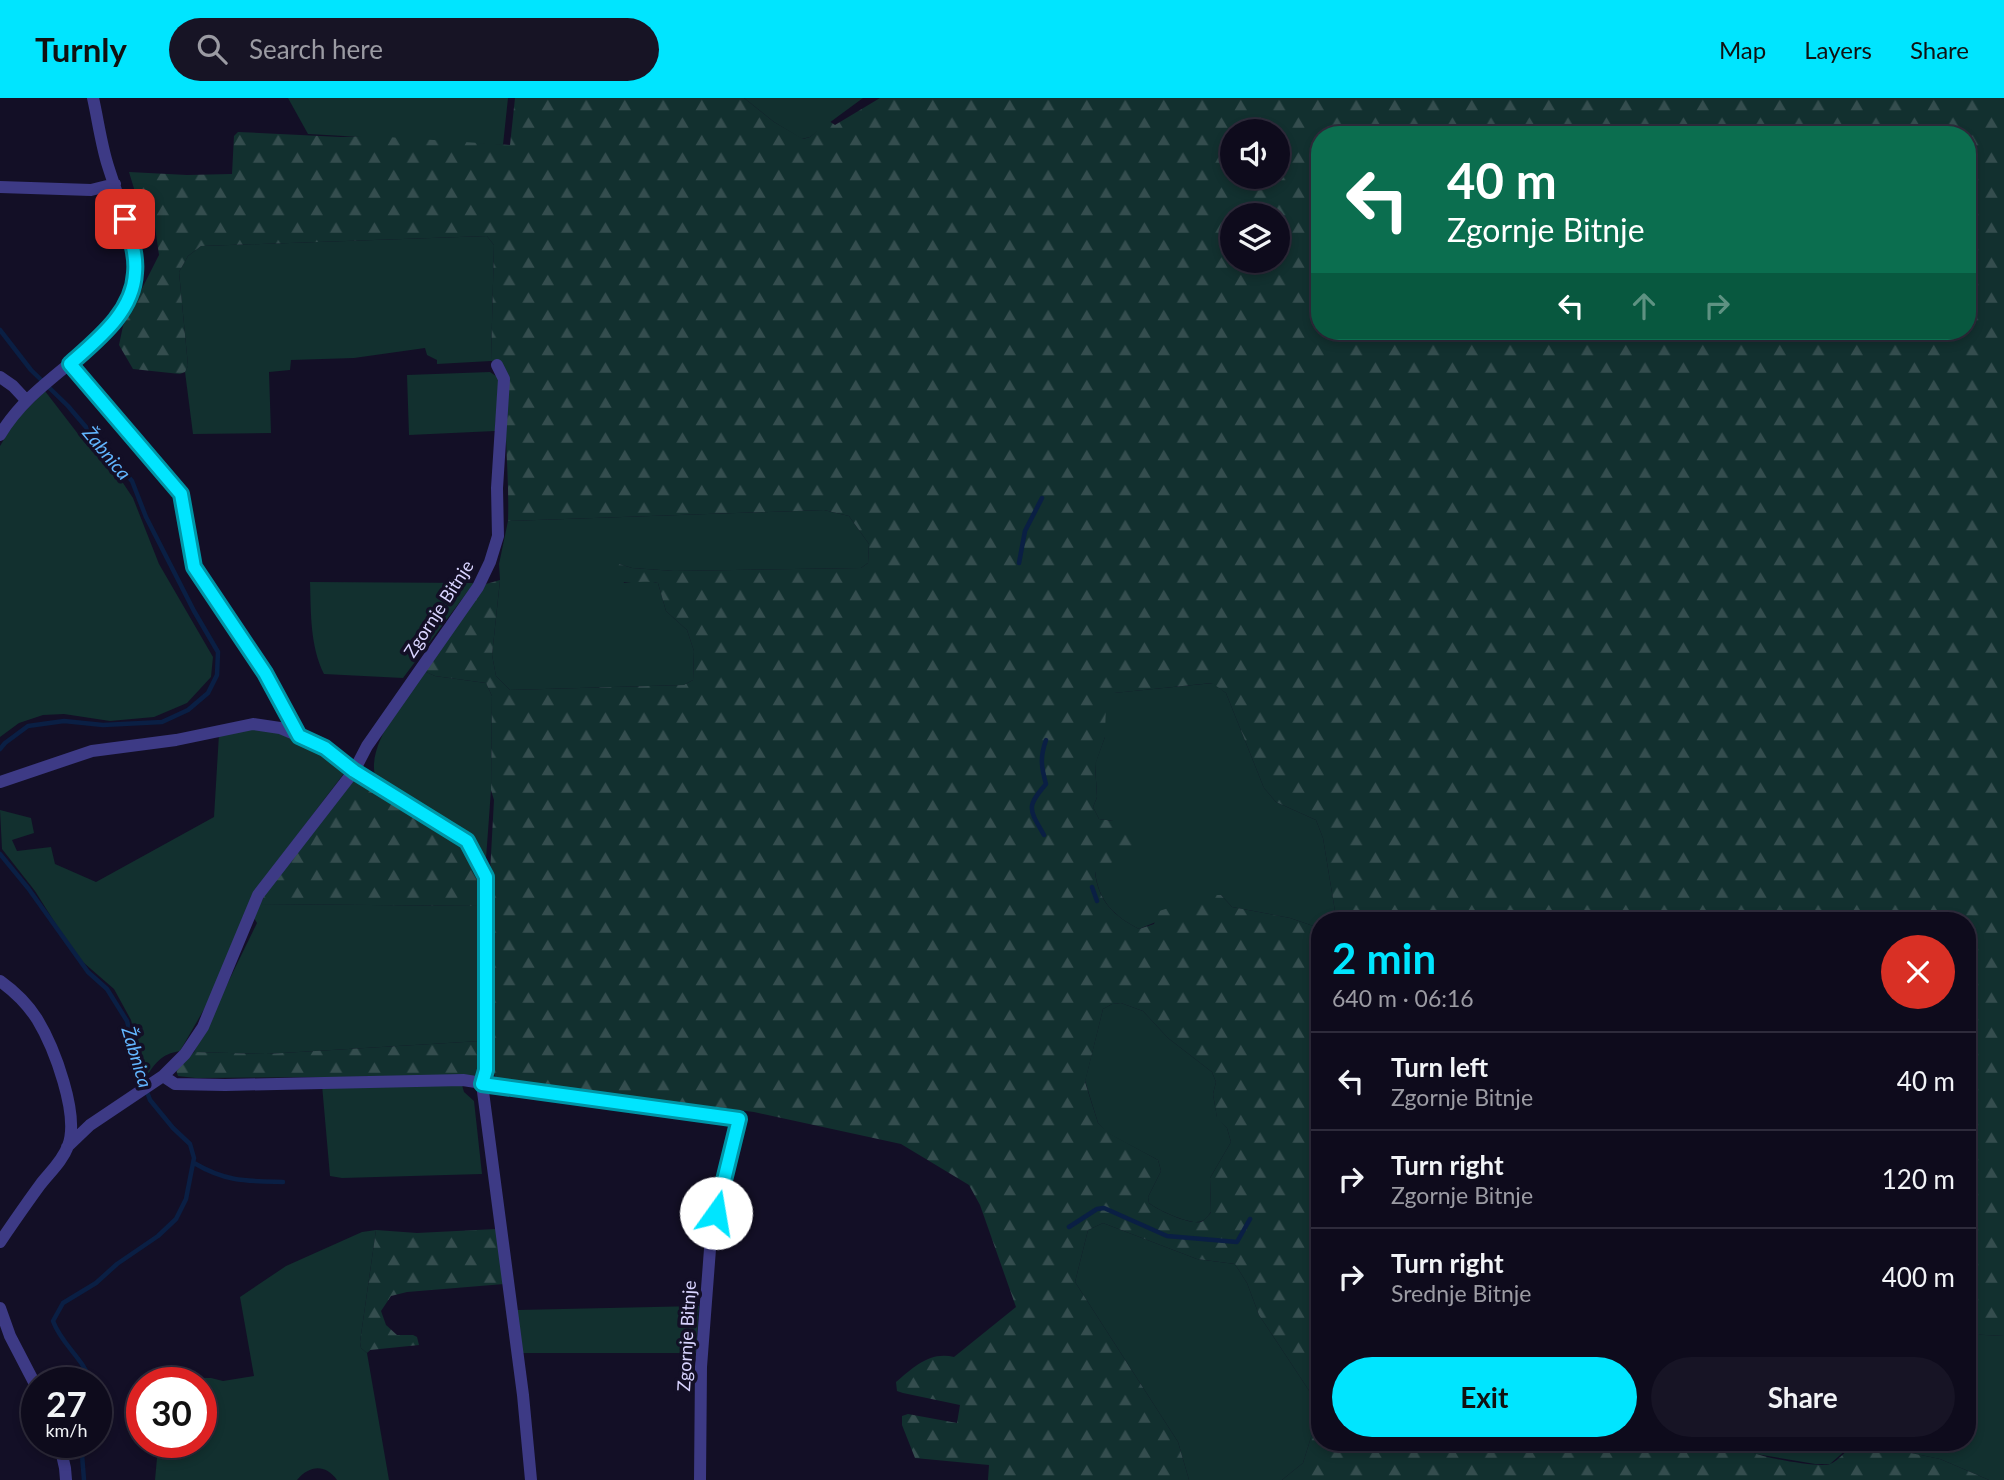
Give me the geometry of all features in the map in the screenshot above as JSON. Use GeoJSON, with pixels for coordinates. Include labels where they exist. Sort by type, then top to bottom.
{"type":"FeatureCollection","features":[{"type":"Feature","properties":{"kind":"street"},"geometry":{"type":"LineString","coordinates":[[2,426],[29,397],[109,328],[129,298],[133,285],[136,271],[133,248],[106,156],[93,98]]}},
{"type":"Feature","properties":{"kind":"street"},"geometry":{"type":"LineString","coordinates":[[0,187],[91,190],[115,184]]}},
{"type":"Feature","properties":{"kind":"street"},"geometry":{"type":"LineString","coordinates":[[70,364],[181,494],[194,567],[265,673],[299,736]]}},
{"type":"Feature","properties":{"kind":"street","name":"Zgornje Bitnje"},"geometry":{"type":"LineString","coordinates":[[0,1242],[67,1147],[90,1125],[133,1094],[158,1080],[185,1054],[203,1027],[258,895],[354,771],[367,747],[478,587],[491,562],[498,536],[497,488],[504,379],[497,365]]}},
{"type":"Feature","properties":{"kind":"street"},"geometry":{"type":"LineString","coordinates":[[0,377],[29,397]]}},
{"type":"Feature","properties":{"kind":"street"},"geometry":{"type":"LineString","coordinates":[[0,782],[92,751],[176,740],[253,724],[280,728],[325,748],[354,771],[467,841],[486,877],[486,1062],[482,1084],[523,1395],[531,1480]]}},
{"type":"Feature","properties":{"kind":"street"},"geometry":{"type":"LineString","coordinates":[[0,981],[24,1003],[47,1038],[69,1109],[71,1131],[67,1147]]}},
{"type":"Feature","properties":{"kind":"street","name":"Zgornje Bitnje"},"geometry":{"type":"LineString","coordinates":[[158,1080],[175,1084],[225,1085],[463,1080],[739,1119],[711,1236],[701,1367],[700,1480]]}},
{"type":"Feature","properties":{"kind":"street"},"geometry":{"type":"LineString","coordinates":[[0,1308],[10,1336],[26,1367]]}},
{"type":"Feature","properties":{"kind":"street"},"geometry":{"type":"LineString","coordinates":[[63,1458],[66,1480]]}},
{"type":"Feature","properties":{"kind":"green space"},"geometry":{"type":"Polygon","coordinates":[[[288,98],[508,98],[503,145],[308,134],[288,98]]]}},
{"type":"Feature","properties":{"kind":"green space"},"geometry":{"type":"Polygon","coordinates":[[[515,98],[744,98],[774,122],[803,139],[810,137],[829,121],[835,125],[880,98],[2004,98],[2004,1336],[1976,1334],[1976,912],[1335,912],[1323,838],[1316,820],[1276,802],[1264,788],[1226,693],[1212,683],[1114,693],[1106,701],[1105,737],[1095,765],[1097,797],[1093,807],[1099,819],[1113,821],[1137,836],[1139,843],[1095,872],[1100,891],[1109,906],[1122,919],[1139,929],[1154,924],[1159,911],[1211,895],[1221,895],[1232,907],[1290,918],[1311,925],[1311,1393],[1259,1315],[1247,1283],[1235,1264],[1197,1259],[1103,1223],[1088,1230],[1075,1282],[1178,1442],[1189,1480],[988,1480],[989,1465],[915,1458],[902,1425],[902,1416],[908,1414],[957,1423],[960,1405],[897,1391],[896,1382],[930,1358],[954,1357],[1016,1307],[980,1205],[969,1185],[901,1144],[754,1112],[497,1079],[493,1072],[490,873],[494,800],[491,790],[492,696],[486,683],[435,676],[424,671],[486,584],[500,580],[492,655],[496,676],[510,690],[684,685],[693,680],[694,651],[687,630],[666,611],[658,583],[615,581],[612,567],[619,564],[632,568],[674,571],[861,568],[868,563],[869,544],[849,516],[824,510],[508,521],[508,391],[502,362],[491,361],[494,245],[487,236],[201,246],[188,256],[179,272],[188,366],[185,372],[180,374],[133,369],[119,345],[123,326],[159,255],[155,227],[146,228],[129,172],[232,174],[234,136],[238,132],[372,136],[510,145],[515,98]],[[1121,1003],[1103,1009],[1085,1082],[1098,1123],[1110,1134],[1158,1160],[1161,1171],[1148,1197],[1149,1203],[1184,1220],[1203,1221],[1211,1212],[1210,1178],[1231,1142],[1227,1128],[1217,1118],[1213,1094],[1216,1082],[1212,1072],[1168,1038],[1143,1011],[1121,1003]]]}},
{"type":"Feature","properties":{"kind":"green space"},"geometry":{"type":"Polygon","coordinates":[[[744,98],[863,98],[810,137],[802,139],[774,122],[744,98]]]}},
{"type":"Feature","properties":{"kind":"green space"},"geometry":{"type":"Polygon","coordinates":[[[487,236],[494,245],[491,361],[437,364],[437,360],[427,355],[425,348],[354,358],[291,360],[290,370],[269,372],[271,433],[193,434],[185,372],[188,366],[179,272],[188,256],[201,246],[487,236]]]}},
{"type":"Feature","properties":{"kind":"green space"},"geometry":{"type":"Polygon","coordinates":[[[490,372],[499,378],[495,431],[409,435],[407,375],[490,372]]]}},
{"type":"Feature","properties":{"kind":"green space"},"geometry":{"type":"Polygon","coordinates":[[[45,391],[85,443],[119,477],[133,498],[159,564],[213,657],[211,677],[187,703],[154,717],[110,721],[64,714],[43,715],[19,723],[0,737],[0,446],[15,421],[45,391]]]}},
{"type":"Feature","properties":{"kind":"green space"},"geometry":{"type":"Polygon","coordinates":[[[824,510],[849,516],[869,544],[868,563],[861,568],[674,571],[632,568],[619,564],[624,583],[644,580],[658,583],[666,611],[687,630],[694,651],[693,680],[684,685],[510,690],[496,676],[492,655],[500,580],[499,564],[508,521],[824,510]]]}},
{"type":"Feature","properties":{"kind":"green space"},"geometry":{"type":"Polygon","coordinates":[[[310,582],[474,583],[403,678],[324,674],[314,641],[310,582]]]}},
{"type":"Feature","properties":{"kind":"green space"},"geometry":{"type":"Polygon","coordinates":[[[424,671],[435,676],[486,683],[492,696],[491,790],[486,859],[483,859],[473,841],[375,776],[374,763],[382,735],[424,671]]]}},
{"type":"Feature","properties":{"kind":"green space"},"geometry":{"type":"Polygon","coordinates":[[[1213,683],[1226,693],[1264,788],[1276,802],[1316,820],[1323,838],[1335,912],[1311,912],[1311,925],[1290,918],[1232,907],[1221,895],[1139,929],[1115,913],[1100,891],[1095,871],[1106,865],[1113,821],[1099,819],[1093,807],[1097,797],[1095,764],[1105,737],[1105,701],[1113,693],[1213,683]]]}},
{"type":"Feature","properties":{"kind":"green space"},"geometry":{"type":"Polygon","coordinates":[[[255,729],[273,731],[324,752],[345,772],[254,892],[207,1004],[180,1051],[159,1060],[145,1079],[131,1020],[114,989],[76,956],[35,891],[2,849],[0,810],[31,818],[34,833],[12,840],[17,851],[51,847],[55,864],[96,882],[214,817],[219,734],[255,729]]]}},
{"type":"Feature","properties":{"kind":"green space"},"geometry":{"type":"Polygon","coordinates":[[[356,776],[464,843],[483,879],[483,906],[260,904],[267,891],[356,776]]]}},
{"type":"Feature","properties":{"kind":"green space"},"geometry":{"type":"Polygon","coordinates":[[[260,904],[483,906],[481,1041],[266,1054],[194,1052],[257,923],[254,918],[260,904]]]}},
{"type":"Feature","properties":{"kind":"green space"},"geometry":{"type":"Polygon","coordinates":[[[1121,1003],[1143,1011],[1168,1038],[1212,1072],[1216,1082],[1213,1094],[1217,1117],[1227,1128],[1231,1142],[1210,1178],[1211,1212],[1202,1221],[1192,1222],[1180,1218],[1149,1203],[1148,1197],[1161,1171],[1158,1160],[1109,1134],[1098,1123],[1085,1081],[1103,1009],[1121,1003]]]}},
{"type":"Feature","properties":{"kind":"green space"},"geometry":{"type":"Polygon","coordinates":[[[481,1041],[480,1076],[196,1078],[178,1076],[176,1070],[194,1052],[266,1054],[481,1041]]]}},
{"type":"Feature","properties":{"kind":"green space"},"geometry":{"type":"Polygon","coordinates":[[[322,1085],[462,1085],[464,1092],[474,1101],[482,1174],[342,1178],[330,1176],[322,1085]]]}},
{"type":"Feature","properties":{"kind":"green space"},"geometry":{"type":"Polygon","coordinates":[[[1103,1223],[1197,1259],[1235,1264],[1247,1283],[1259,1315],[1311,1393],[1311,1437],[1303,1463],[1282,1480],[1189,1480],[1178,1442],[1075,1282],[1088,1230],[1103,1223]]]}},
{"type":"Feature","properties":{"kind":"green space"},"geometry":{"type":"Polygon","coordinates":[[[496,1229],[504,1284],[407,1292],[391,1296],[381,1311],[386,1325],[397,1335],[417,1337],[419,1345],[370,1350],[367,1353],[361,1348],[376,1230],[417,1233],[496,1229]]]}},
{"type":"Feature","properties":{"kind":"green space"},"geometry":{"type":"Polygon","coordinates":[[[376,1230],[360,1342],[361,1348],[367,1353],[389,1480],[337,1480],[328,1471],[317,1468],[307,1471],[297,1480],[155,1480],[157,1458],[217,1458],[217,1380],[254,1376],[240,1297],[286,1266],[362,1232],[376,1230]]]}},
{"type":"Feature","properties":{"kind":"green space"},"geometry":{"type":"Polygon","coordinates":[[[699,1306],[696,1353],[521,1353],[517,1310],[699,1306]]]}},
{"type":"Feature","properties":{"kind":"green space"},"geometry":{"type":"Polygon","coordinates":[[[1976,1334],[2004,1336],[2004,1480],[1989,1480],[1940,1459],[1906,1452],[1976,1451],[1976,1334]]]}},
{"type":"Feature","properties":{"kind":"green space"},"geometry":{"type":"Polygon","coordinates":[[[1311,1437],[1311,1451],[1750,1451],[1804,1464],[1824,1465],[1830,1464],[1846,1451],[1906,1451],[1940,1459],[1989,1480],[1282,1480],[1303,1463],[1311,1437]]]}},
{"type":"Feature","properties":{"kind":"green space"},"geometry":{"type":"Polygon","coordinates":[[[1750,1451],[1845,1451],[1830,1464],[1750,1451]]]}},
{"type":"Feature","properties":{"kind":"waterway","name":"Žabnica"},"geometry":{"type":"LineString","coordinates":[[0,330],[31,370],[68,406],[132,481],[146,517],[218,652],[217,675],[208,693],[188,710],[162,722],[103,725],[64,721],[28,726],[0,749]]}},
{"type":"Feature","properties":{"kind":"waterway"},"geometry":{"type":"LineString","coordinates":[[1019,563],[1025,531],[1042,498]]}},
{"type":"Feature","properties":{"kind":"waterway"},"geometry":{"type":"LineString","coordinates":[[1044,835],[1032,808],[1035,798],[1046,784],[1042,762],[1046,740]]}},
{"type":"Feature","properties":{"kind":"waterway","name":"Žabnica"},"geometry":{"type":"LineString","coordinates":[[0,854],[28,888],[88,972],[107,989],[127,1021],[150,1100],[190,1144],[194,1158],[186,1199],[176,1219],[96,1283],[63,1303],[53,1321],[61,1337],[84,1367]]}},
{"type":"Feature","properties":{"kind":"waterway"},"geometry":{"type":"LineString","coordinates":[[1092,887],[1097,901]]}},
{"type":"Feature","properties":{"kind":"waterway"},"geometry":{"type":"LineString","coordinates":[[194,1163],[227,1177],[247,1181],[283,1182]]}},
{"type":"Feature","properties":{"kind":"waterway"},"geometry":{"type":"LineString","coordinates":[[1069,1227],[1097,1209],[1104,1208],[1167,1236],[1237,1242],[1250,1219]]}},
{"type":"Feature","properties":{"kind":"waterway","name":"Žabnica"},"geometry":{"type":"LineString","coordinates":[[82,1458],[84,1480]]}},
{"type":"Feature","properties":{"kind":"route"},"geometry":{"type":"LineString","coordinates":[[125,219],[136,271],[129,298],[109,328],[70,364],[181,494],[194,567],[265,673],[299,736],[325,748],[354,771],[467,841],[486,877],[486,1070],[482,1084],[739,1119],[716,1213]]}}]}
